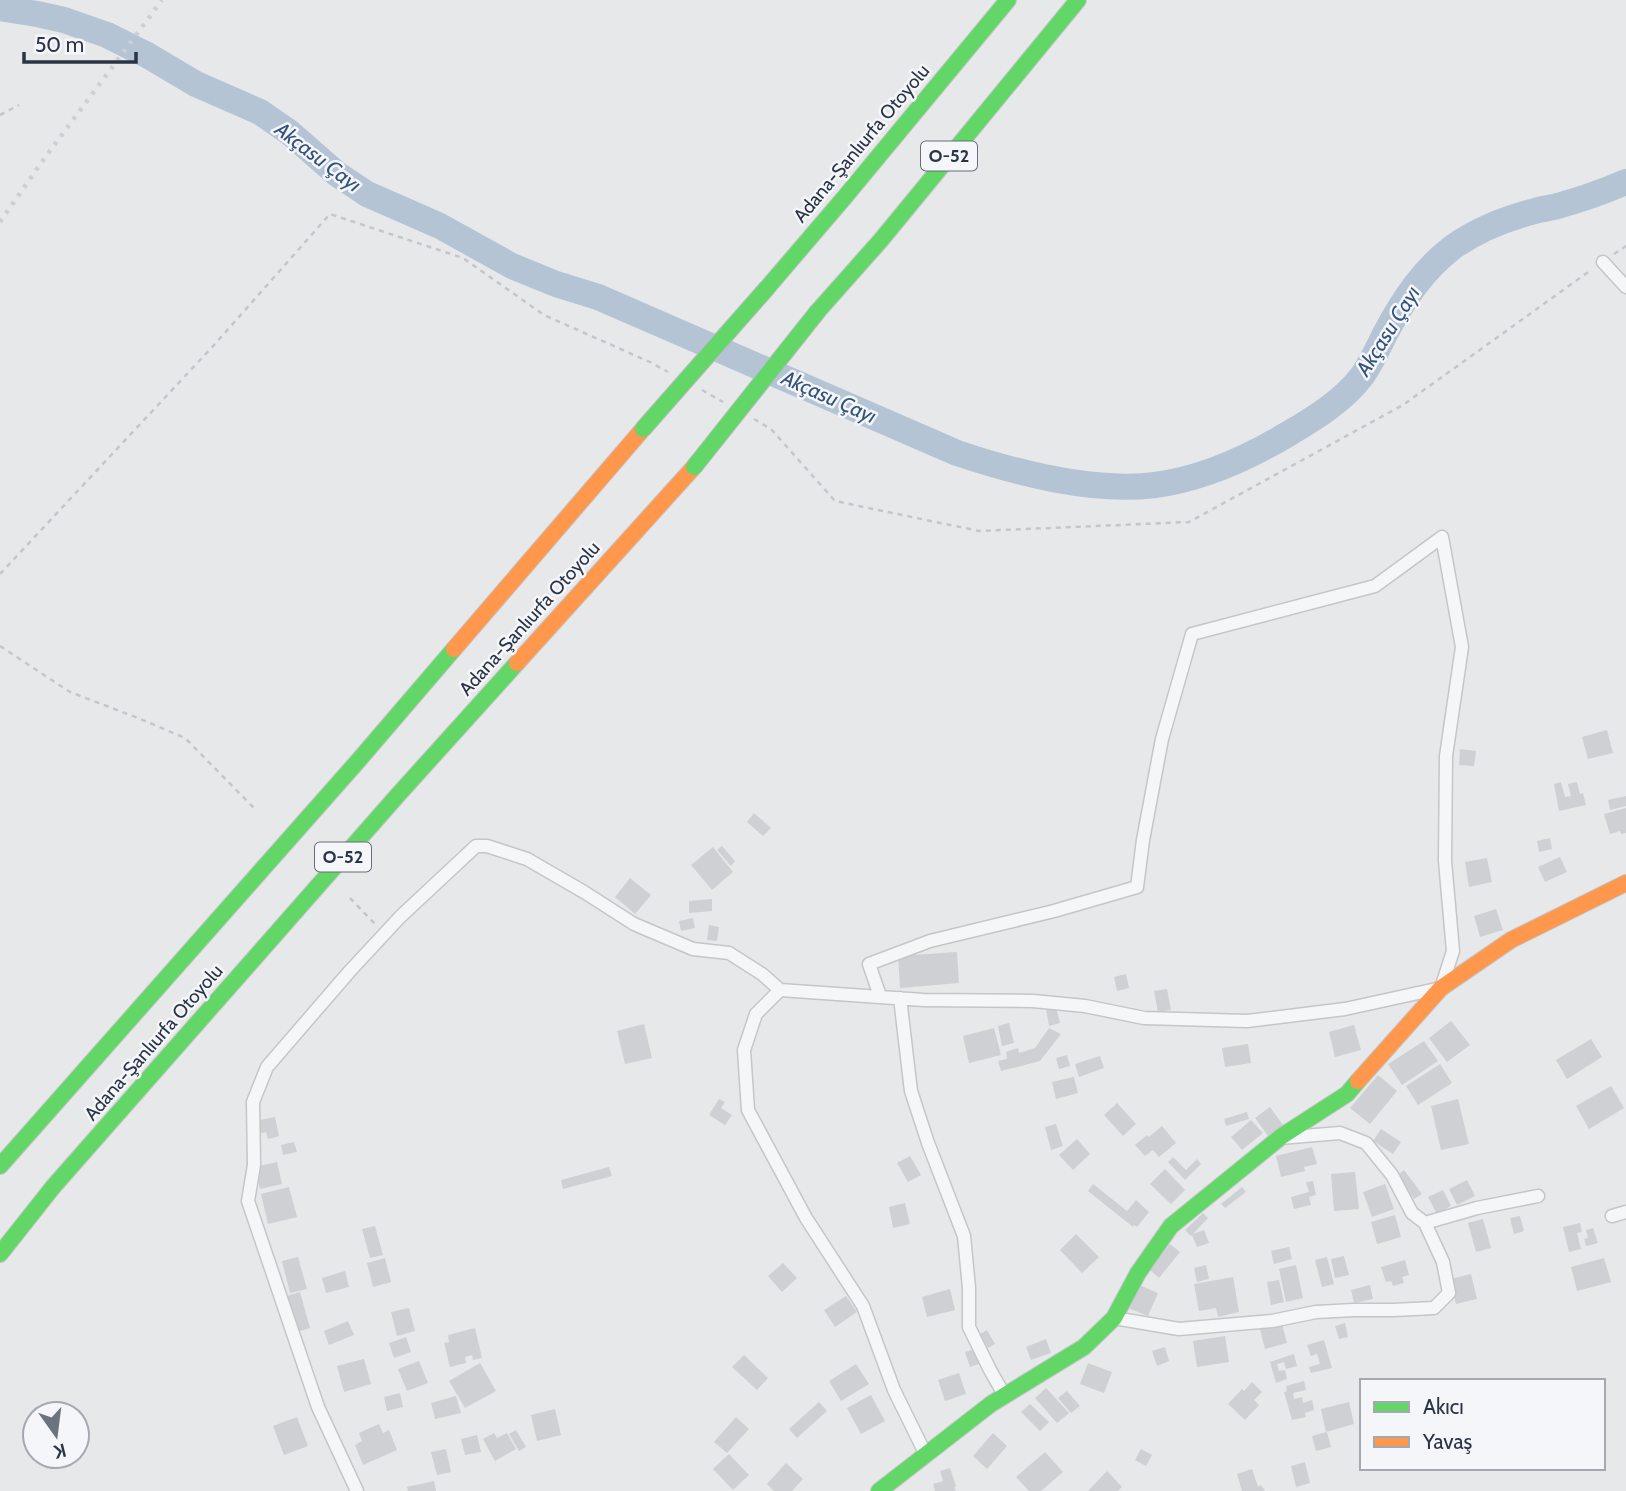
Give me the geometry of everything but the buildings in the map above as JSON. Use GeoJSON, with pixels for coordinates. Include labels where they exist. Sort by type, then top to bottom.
{"type":"FeatureCollection","features":[{"type":"Feature","properties":{"kind":"main road","name":"Adana-Şanlıurfa Otoyolu"},"geometry":{"type":"LineString","coordinates":[[0,1166],[358,761],[844,198],[1008,0]]}},
{"type":"Feature","properties":{"kind":"main road","name":"Adana-Şanlıurfa Otoyolu"},"geometry":{"type":"LineString","coordinates":[[0,1254],[62,1177],[397,796],[694,467],[818,311],[881,240],[1077,0]]}},
{"type":"Feature","properties":{"kind":"main road"},"geometry":{"type":"LineString","coordinates":[[879,1491],[991,1404],[1084,1347],[1114,1318],[1138,1273],[1171,1226],[1280,1138],[1347,1094],[1441,988],[1511,940],[1626,883]]}},
{"type":"Feature","properties":{"kind":"street"},"geometry":{"type":"LineString","coordinates":[[1603,262],[1626,287]]}},
{"type":"Feature","properties":{"kind":"street"},"geometry":{"type":"LineString","coordinates":[[356,1491],[318,1408],[248,1201],[254,1166],[253,1102],[267,1068],[385,933],[475,846],[487,846],[527,859],[634,924],[694,949],[729,953],[780,989],[900,998],[978,1002],[1033,1001],[1085,1006],[1144,1018],[1247,1021],[1345,1009],[1441,988],[1452,951],[1445,861],[1446,756],[1462,647],[1442,537],[1375,586],[1192,634],[1162,739],[1137,887],[1054,911],[930,941],[869,964],[880,996]]}},
{"type":"Feature","properties":{"kind":"street"},"geometry":{"type":"LineString","coordinates":[[780,989],[756,1014],[744,1050],[748,1110],[806,1218],[863,1306],[894,1390],[926,1455]]}},
{"type":"Feature","properties":{"kind":"street"},"geometry":{"type":"LineString","coordinates":[[900,998],[911,1091],[964,1236],[969,1288],[969,1327],[1005,1396]]}},
{"type":"Feature","properties":{"kind":"street"},"geometry":{"type":"LineString","coordinates":[[1114,1318],[1179,1329],[1272,1321],[1316,1312],[1434,1308],[1449,1293],[1443,1262],[1425,1223],[1412,1213],[1392,1175],[1366,1143],[1340,1133],[1280,1138]]}},
{"type":"Feature","properties":{"kind":"street"},"geometry":{"type":"LineString","coordinates":[[1425,1223],[1477,1208],[1538,1196]]}},
{"type":"Feature","properties":{"kind":"street"},"geometry":{"type":"LineString","coordinates":[[1612,1216],[1626,1212]]}},
{"type":"Feature","properties":{"kind":"path"},"geometry":{"type":"LineString","coordinates":[[0,115],[19,105]]}},
{"type":"Feature","properties":{"kind":"path"},"geometry":{"type":"LineString","coordinates":[[0,574],[215,344],[330,214],[463,258],[544,315],[676,376]]}},
{"type":"Feature","properties":{"kind":"path"},"geometry":{"type":"LineString","coordinates":[[747,415],[771,429],[835,501],[979,531],[1189,522],[1403,405],[1626,246]]}},
{"type":"Feature","properties":{"kind":"path"},"geometry":{"type":"LineString","coordinates":[[700,389],[723,402]]}},
{"type":"Feature","properties":{"kind":"path"},"geometry":{"type":"LineString","coordinates":[[0,646],[70,691],[185,738],[255,809]]}},
{"type":"Feature","properties":{"kind":"path"},"geometry":{"type":"LineString","coordinates":[[350,898],[385,933]]}},
{"type":"Feature","properties":{"kind":"waterway","name":"Akçasu Çayı"},"geometry":{"type":"LineString","coordinates":[[0,8],[64,20],[107,35],[147,55],[196,84],[260,112],[289,132],[337,174],[367,194],[440,226],[512,266],[598,297],[957,453],[1004,468],[1080,484],[1131,487],[1173,482],[1224,466],[1273,443],[1328,408],[1354,385],[1369,366],[1414,286],[1453,247],[1503,221],[1577,200],[1626,182]]}},
{"type":"Feature","properties":{"kind":"railway"},"geometry":{"type":"LineString","coordinates":[[0,222],[162,0]]}},
{"type":"Feature","properties":{"kind":"traffic: fast"},"geometry":{"type":"LineString","coordinates":[[767,288],[1008,0]]}},
{"type":"Feature","properties":{"kind":"traffic: fast"},"geometry":{"type":"LineString","coordinates":[[818,311],[881,240],[1078,0]]}},
{"type":"Feature","properties":{"kind":"traffic: fast"},"geometry":{"type":"LineString","coordinates":[[643,429],[767,288]]}},
{"type":"Feature","properties":{"kind":"traffic: fast"},"geometry":{"type":"LineString","coordinates":[[694,467],[818,311]]}},
{"type":"Feature","properties":{"kind":"traffic: fast"},"geometry":{"type":"LineString","coordinates":[[0,1166],[454,649]]}},
{"type":"Feature","properties":{"kind":"traffic: fast"},"geometry":{"type":"LineString","coordinates":[[0,1254],[53,1187],[517,663]]}},
{"type":"Feature","properties":{"kind":"traffic: fast"},"geometry":{"type":"LineString","coordinates":[[879,1491],[991,1404],[1084,1347],[1114,1318],[1138,1273],[1171,1226],[1282,1136],[1347,1094],[1358,1081]]}},
{"type":"Feature","properties":{"kind":"traffic: slow"},"geometry":{"type":"LineString","coordinates":[[454,649],[643,429]]}},
{"type":"Feature","properties":{"kind":"traffic: slow"},"geometry":{"type":"LineString","coordinates":[[517,663],[694,467]]}},
{"type":"Feature","properties":{"kind":"traffic: slow"},"geometry":{"type":"LineString","coordinates":[[1358,1081],[1441,988],[1511,940],[1626,883]]}}]}
